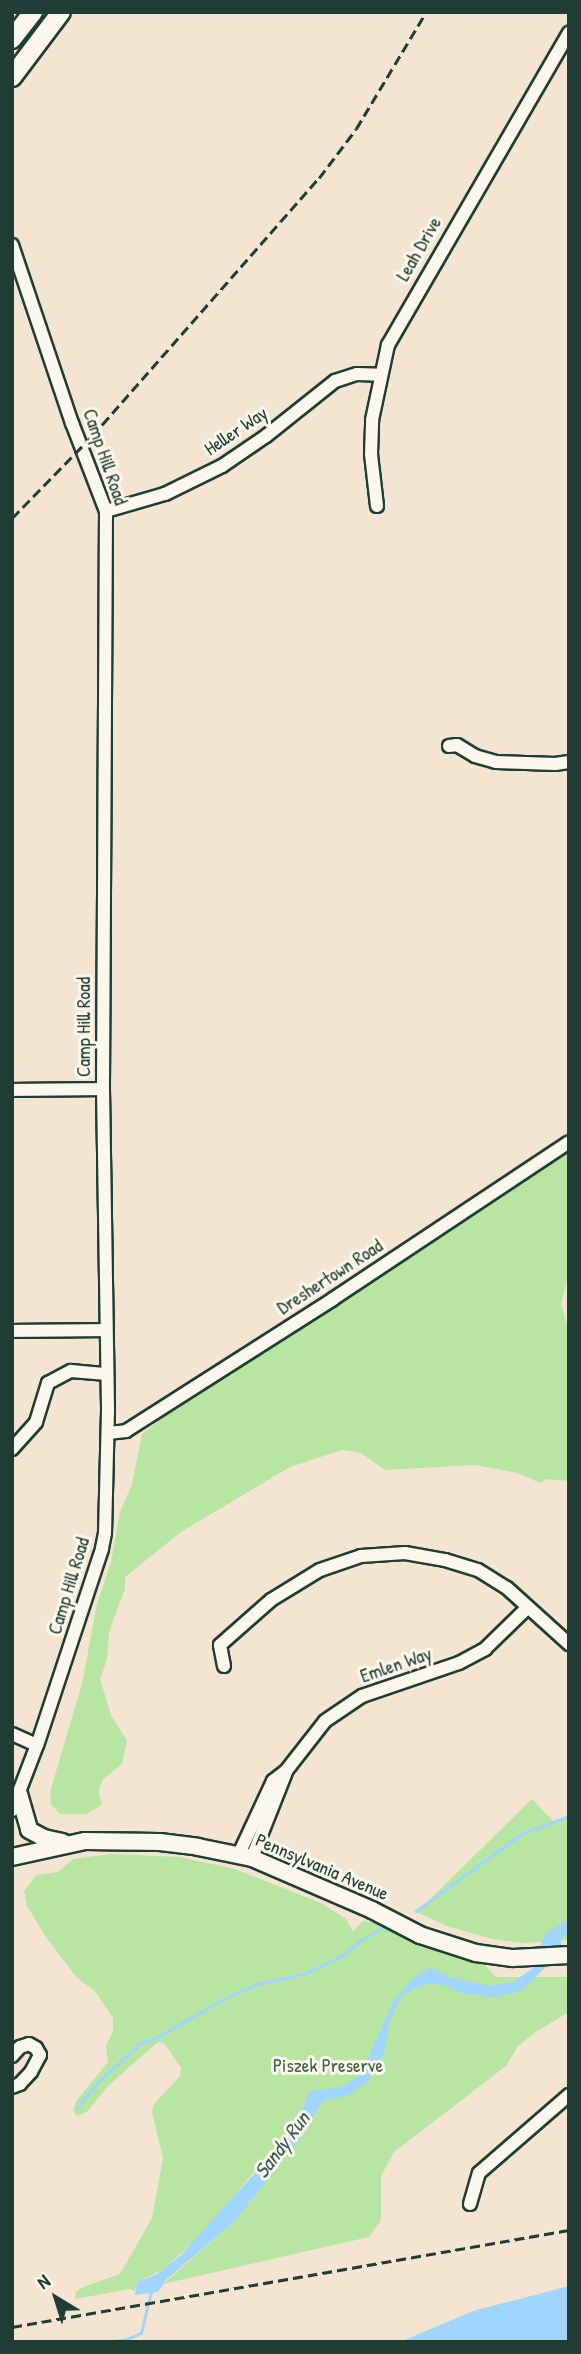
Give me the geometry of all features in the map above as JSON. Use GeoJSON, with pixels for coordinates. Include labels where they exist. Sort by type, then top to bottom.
{"type":"FeatureCollection","features":[{"type":"Feature","properties":{"kind":"highway"},"geometry":{"type":"LineString","coordinates":[[12,39],[33,12]]}},
{"type":"Feature","properties":{"kind":"highway"},"geometry":{"type":"LineString","coordinates":[[12,76],[61,12]]}},
{"type":"Feature","properties":{"kind":"main road"},"geometry":{"type":"LineString","coordinates":[[19,1794],[29,1830],[44,1838],[69,1843]]}},
{"type":"Feature","properties":{"kind":"main road","name":"Pennsylvania Avenue"},"geometry":{"type":"LineString","coordinates":[[12,1857],[69,1843],[111,1840],[160,1842],[245,1856],[372,1910],[420,1935],[475,1953],[533,1958],[566,1956]]}},
{"type":"Feature","properties":{"kind":"street","name":"Leah Drive"},"geometry":{"type":"LineString","coordinates":[[377,506],[371,454],[373,402],[388,345],[419,285],[569,33]]}},
{"type":"Feature","properties":{"kind":"street","name":"Camp Hill Road"},"geometry":{"type":"LineString","coordinates":[[12,245],[72,423],[106,511],[103,1089],[108,1433],[102,1549],[37,1745],[12,1810]]}},
{"type":"Feature","properties":{"kind":"street","name":"Heller Way"},"geometry":{"type":"LineString","coordinates":[[106,511],[165,494],[222,466],[266,436],[335,381],[357,374],[380,375]]}},
{"type":"Feature","properties":{"kind":"street"},"geometry":{"type":"LineString","coordinates":[[449,746],[457,745],[475,756],[496,762],[569,762]]}},
{"type":"Feature","properties":{"kind":"street"},"geometry":{"type":"LineString","coordinates":[[12,1090],[103,1089]]}},
{"type":"Feature","properties":{"kind":"street","name":"Dreshertown Road"},"geometry":{"type":"LineString","coordinates":[[108,1433],[126,1431],[333,1299],[569,1142]]}},
{"type":"Feature","properties":{"kind":"street"},"geometry":{"type":"LineString","coordinates":[[12,1331],[106,1330]]}},
{"type":"Feature","properties":{"kind":"street"},"geometry":{"type":"LineString","coordinates":[[12,1449],[36,1422],[48,1383],[71,1371],[107,1374]]}},
{"type":"Feature","properties":{"kind":"street"},"geometry":{"type":"LineString","coordinates":[[107,1460],[126,1431]]}},
{"type":"Feature","properties":{"kind":"street"},"geometry":{"type":"LineString","coordinates":[[224,1666],[220,1646],[271,1600],[320,1570],[361,1556],[405,1553],[445,1560],[478,1570],[507,1588],[569,1644]]}},
{"type":"Feature","properties":{"kind":"street","name":"Emlen Way"},"geometry":{"type":"LineString","coordinates":[[245,1856],[286,1771],[325,1721],[362,1696],[459,1663],[485,1649],[528,1607]]}},
{"type":"Feature","properties":{"kind":"street"},"geometry":{"type":"LineString","coordinates":[[12,1734],[37,1745]]}},
{"type":"Feature","properties":{"kind":"street"},"geometry":{"type":"LineString","coordinates":[[12,2056],[20,2046],[29,2044],[36,2048],[40,2055],[31,2072],[20,2084],[12,2087]]}},
{"type":"Feature","properties":{"kind":"street"},"geometry":{"type":"LineString","coordinates":[[470,2204],[479,2173],[569,2095]]}},
{"type":"Feature","properties":{"kind":"green space"},"geometry":{"type":"Polygon","coordinates":[[[569,1148],[569,1273],[561,1304],[569,1331],[569,1481],[547,1479],[540,1483],[518,1473],[475,1465],[385,1470],[361,1453],[342,1450],[290,1467],[181,1532],[125,1577],[125,1589],[109,1632],[107,1659],[100,1679],[111,1715],[127,1741],[122,1764],[103,1779],[98,1792],[102,1803],[100,1806],[86,1814],[60,1814],[51,1804],[50,1792],[82,1684],[97,1604],[111,1562],[120,1512],[132,1484],[142,1434],[194,1393],[569,1148]]]}},
{"type":"Feature","properties":{"kind":"green space"},"geometry":{"type":"Polygon","coordinates":[[[532,1799],[554,1822],[569,1817],[569,1940],[524,1943],[492,1939],[447,1926],[417,1912],[532,1799]]]}},
{"type":"Feature","properties":{"kind":"green space","name":"Piszek Preserve"},"geometry":{"type":"Polygon","coordinates":[[[111,1854],[180,1857],[235,1869],[321,1903],[346,1919],[353,1931],[363,1921],[375,1923],[418,1944],[486,1966],[496,1977],[569,1977],[569,2012],[518,2046],[506,2066],[394,2152],[381,2176],[381,2220],[369,2237],[163,2284],[233,2223],[275,2169],[258,2167],[206,2230],[164,2269],[137,2282],[135,2291],[130,2289],[75,2299],[76,2292],[83,2287],[120,2274],[152,2218],[163,2158],[152,2112],[154,2104],[180,2076],[181,2068],[165,2044],[158,2042],[108,2086],[87,2112],[77,2116],[73,2110],[77,2100],[108,2062],[106,2046],[113,2031],[113,2018],[95,1991],[77,1978],[48,1940],[27,1906],[24,1891],[37,1875],[58,1872],[73,1859],[111,1854]]]}},
{"type":"Feature","properties":{"kind":"water"},"geometry":{"type":"Polygon","coordinates":[[[569,1919],[569,1931],[561,1939],[561,1946],[547,1966],[521,1991],[496,1997],[463,1994],[444,1985],[429,1984],[419,1986],[402,1996],[390,2020],[384,2054],[367,2083],[349,2095],[323,2101],[297,2143],[233,2223],[167,2279],[158,2292],[135,2295],[137,2282],[157,2274],[180,2256],[276,2150],[280,2140],[299,2118],[310,2091],[342,2087],[361,2074],[394,2000],[418,1974],[431,1968],[449,1977],[489,1986],[513,1982],[532,1969],[545,1934],[569,1919]]]}},
{"type":"Feature","properties":{"kind":"water"},"geometry":{"type":"Polygon","coordinates":[[[569,2286],[569,2342],[400,2342],[473,2311],[569,2286]]]}},
{"type":"Feature","properties":{"kind":"waterway"},"geometry":{"type":"LineString","coordinates":[[416,1911],[523,1833],[569,1816]]}},
{"type":"Feature","properties":{"kind":"waterway"},"geometry":{"type":"LineString","coordinates":[[77,2108],[98,2082],[140,2043],[154,2039],[224,1999],[258,1984],[304,1974],[345,1954],[358,1942],[386,1926]]}},
{"type":"Feature","properties":{"kind":"waterway","name":"Sandy Run"},"geometry":{"type":"LineString","coordinates":[[100,2342],[127,2339],[141,2333],[151,2291]]}},
{"type":"Feature","properties":{"kind":"railway"},"geometry":{"type":"LineString","coordinates":[[12,518],[92,436],[319,178],[356,129],[426,12]]}},
{"type":"Feature","properties":{"kind":"railway"},"geometry":{"type":"LineString","coordinates":[[12,2327],[569,2230]]}}]}
